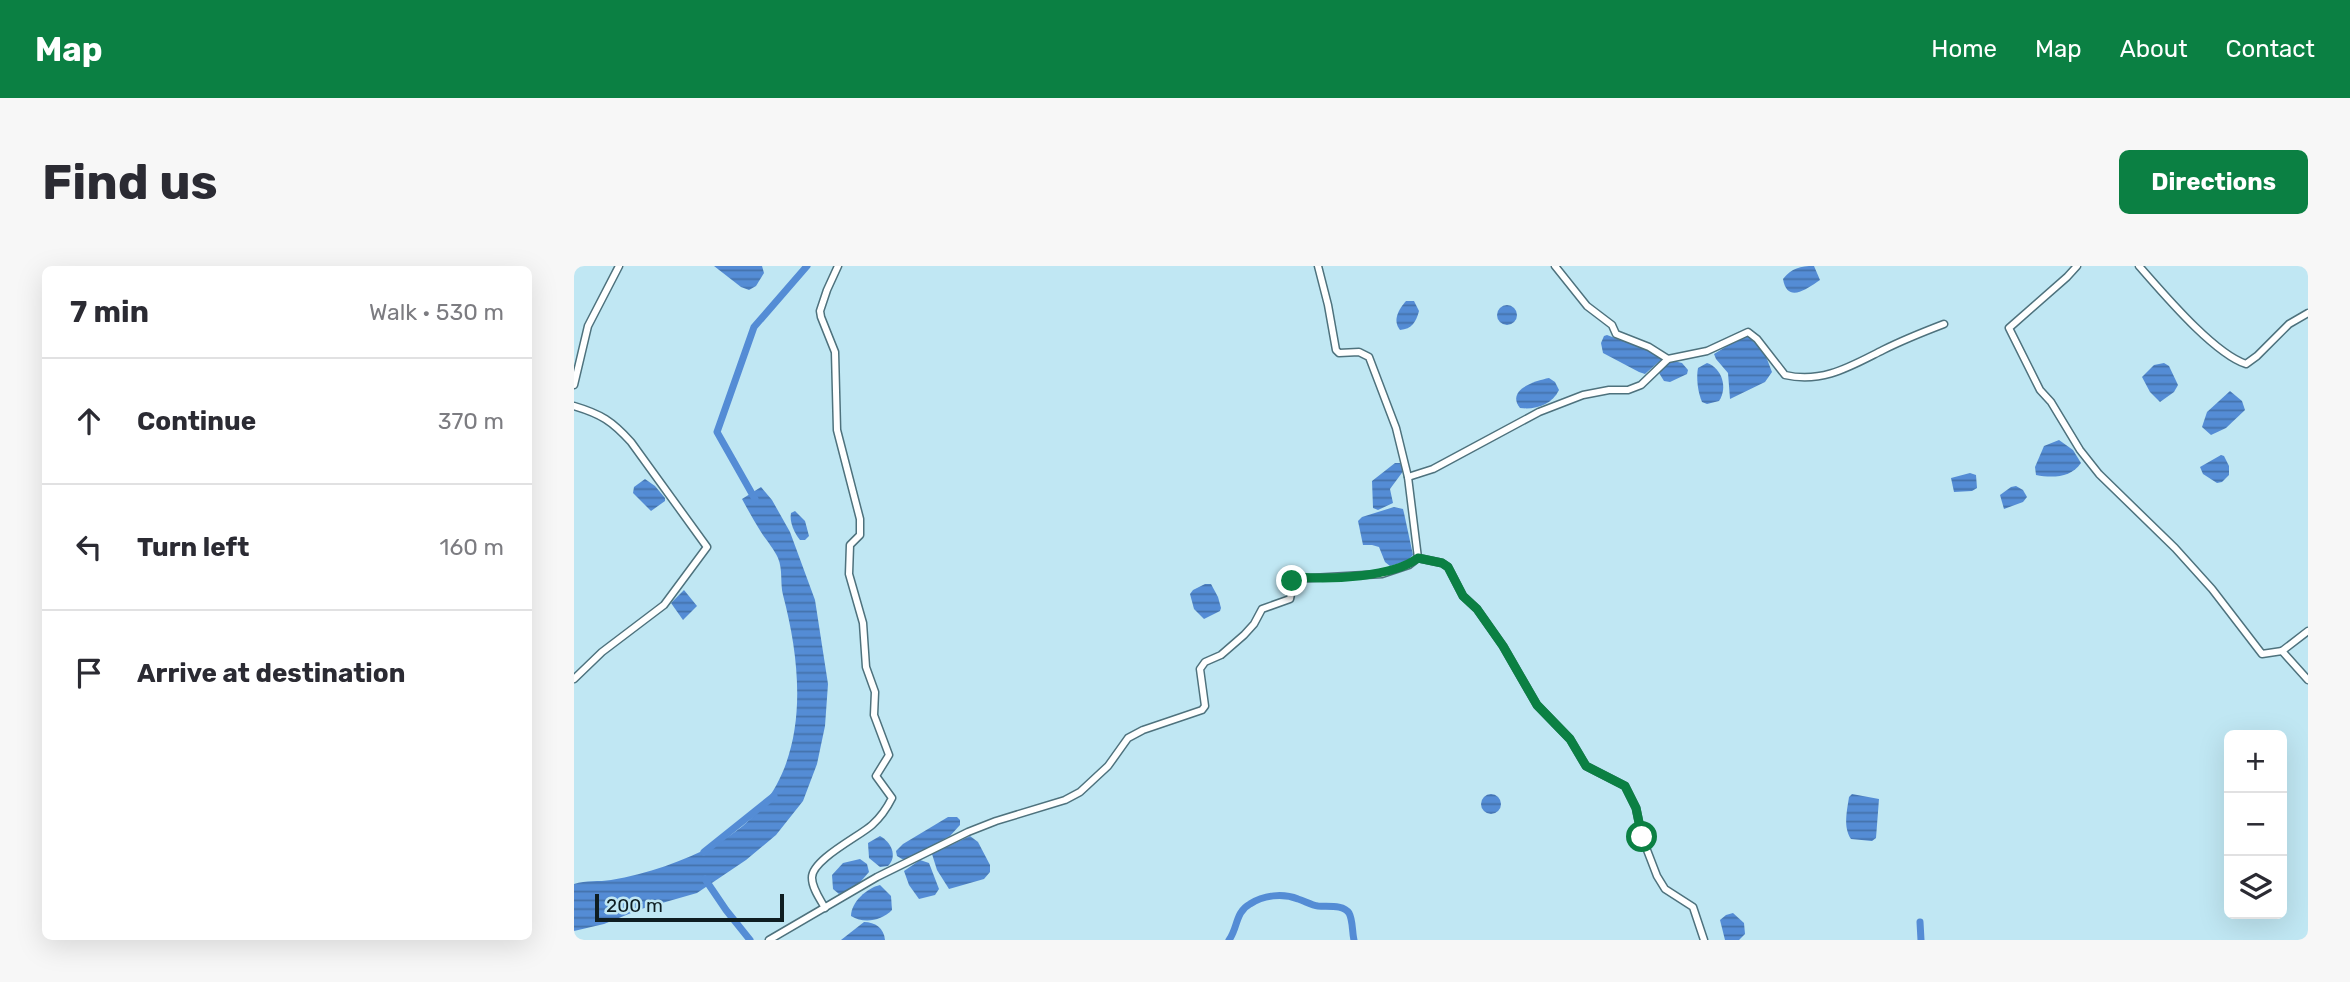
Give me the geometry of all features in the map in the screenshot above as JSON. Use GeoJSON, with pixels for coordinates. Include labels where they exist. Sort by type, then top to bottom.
{"type":"FeatureCollection","features":[{"type":"Feature","properties":{"kind":"street"},"geometry":{"type":"LineString","coordinates":[[574,385],[588,326],[619,266]]}},
{"type":"Feature","properties":{"kind":"street"},"geometry":{"type":"LineString","coordinates":[[825,908],[813,885],[813,872],[829,856],[870,827],[886,810],[892,798],[876,776],[889,755],[874,715],[875,692],[866,667],[863,623],[849,574],[850,545],[860,535],[860,519],[837,430],[835,352],[821,317],[827,290],[838,266]]}},
{"type":"Feature","properties":{"kind":"street"},"geometry":{"type":"LineString","coordinates":[[1318,266],[1336,350],[1339,353],[1359,352],[1368,357],[1396,428],[1408,477],[1418,558]]}},
{"type":"Feature","properties":{"kind":"street"},"geometry":{"type":"LineString","coordinates":[[1555,266],[1587,306],[1612,325],[1616,334],[1649,347],[1668,359]]}},
{"type":"Feature","properties":{"kind":"street"},"geometry":{"type":"LineString","coordinates":[[2077,266],[2009,328],[2040,390],[2052,402],[2080,450],[2099,474],[2175,548],[2212,589],[2262,654],[2282,651],[2308,631]]}},
{"type":"Feature","properties":{"kind":"street"},"geometry":{"type":"LineString","coordinates":[[2139,266],[2203,333],[2231,358],[2246,364],[2289,324],[2308,313]]}},
{"type":"Feature","properties":{"kind":"street"},"geometry":{"type":"LineString","coordinates":[[1408,477],[1433,469],[1505,429],[1572,399],[1609,390],[1628,390],[1641,385],[1668,359],[1707,351],[1748,332],[1785,375],[1817,377],[1842,372],[1909,338],[1944,324]]}},
{"type":"Feature","properties":{"kind":"street"},"geometry":{"type":"LineString","coordinates":[[574,406],[604,416],[618,428],[707,547],[664,605],[602,652],[574,679]]}},
{"type":"Feature","properties":{"kind":"street"},"geometry":{"type":"LineString","coordinates":[[769,940],[877,877],[968,832],[1080,792],[1108,766],[1128,738],[1143,730],[1202,710],[1205,706],[1200,669],[1205,662],[1220,655],[1244,635],[1262,609],[1290,599],[1294,579],[1382,574],[1409,565],[1418,558],[1442,563],[1448,567],[1463,596],[1483,616],[1503,646],[1537,705],[1570,739],[1586,766],[1625,786],[1636,808],[1642,837],[1657,876],[1665,889],[1693,907],[1704,940]]}},
{"type":"Feature","properties":{"kind":"street"},"geometry":{"type":"LineString","coordinates":[[2282,651],[2308,680]]}},
{"type":"Feature","properties":{"kind":"water"},"geometry":{"type":"Polygon","coordinates":[[[714,266],[762,266],[764,273],[756,286],[749,290],[714,266]]]}},
{"type":"Feature","properties":{"kind":"water"},"geometry":{"type":"Polygon","coordinates":[[[1814,266],[1820,280],[1797,293],[1788,290],[1783,279],[1786,275],[1797,268],[1814,266]]]}},
{"type":"Feature","properties":{"kind":"water"},"geometry":{"type":"Polygon","coordinates":[[[1406,301],[1414,301],[1419,311],[1413,324],[1400,330],[1397,319],[1406,301]]]}},
{"type":"Feature","properties":{"kind":"water"},"geometry":{"type":"Polygon","coordinates":[[[1503,305],[1511,305],[1517,315],[1511,325],[1503,325],[1497,319],[1497,311],[1503,305]]]}},
{"type":"Feature","properties":{"kind":"water"},"geometry":{"type":"Polygon","coordinates":[[[1747,334],[1765,354],[1772,372],[1765,382],[1730,399],[1728,373],[1714,354],[1747,334]]]}},
{"type":"Feature","properties":{"kind":"water"},"geometry":{"type":"Polygon","coordinates":[[[1607,335],[1655,353],[1662,359],[1645,374],[1639,372],[1603,353],[1601,343],[1607,335]]]}},
{"type":"Feature","properties":{"kind":"water"},"geometry":{"type":"Polygon","coordinates":[[[1674,361],[1682,363],[1688,370],[1687,374],[1670,382],[1664,381],[1660,370],[1674,361]]]}},
{"type":"Feature","properties":{"kind":"water"},"geometry":{"type":"Polygon","coordinates":[[[1707,363],[1720,374],[1723,390],[1719,401],[1707,404],[1702,402],[1697,376],[1698,368],[1707,363]]]}},
{"type":"Feature","properties":{"kind":"water"},"geometry":{"type":"Polygon","coordinates":[[[2164,363],[2169,366],[2178,385],[2174,392],[2160,402],[2150,392],[2142,377],[2154,365],[2164,363]]]}},
{"type":"Feature","properties":{"kind":"water"},"geometry":{"type":"Polygon","coordinates":[[[1549,378],[1559,390],[1556,395],[1548,403],[1537,407],[1520,408],[1517,402],[1519,391],[1536,381],[1549,378]]]}},
{"type":"Feature","properties":{"kind":"water"},"geometry":{"type":"Polygon","coordinates":[[[2230,391],[2242,401],[2245,410],[2226,428],[2211,435],[2202,427],[2207,412],[2230,391]]]}},
{"type":"Feature","properties":{"kind":"water"},"geometry":{"type":"Polygon","coordinates":[[[2059,440],[2073,450],[2081,463],[2072,472],[2061,476],[2036,475],[2035,467],[2044,446],[2059,440]]]}},
{"type":"Feature","properties":{"kind":"water"},"geometry":{"type":"Polygon","coordinates":[[[2221,455],[2229,466],[2229,475],[2217,483],[2203,474],[2200,467],[2221,455]]]}},
{"type":"Feature","properties":{"kind":"water"},"geometry":{"type":"Polygon","coordinates":[[[1395,463],[1400,463],[1404,470],[1390,489],[1393,503],[1378,510],[1373,508],[1372,481],[1395,463]]]}},
{"type":"Feature","properties":{"kind":"water"},"geometry":{"type":"Polygon","coordinates":[[[1970,473],[1976,475],[1977,488],[1954,492],[1951,478],[1970,473]]]}},
{"type":"Feature","properties":{"kind":"water"},"geometry":{"type":"Polygon","coordinates":[[[645,479],[665,498],[665,501],[651,511],[633,493],[634,487],[645,479]]]}},
{"type":"Feature","properties":{"kind":"water"},"geometry":{"type":"Polygon","coordinates":[[[2016,486],[2023,490],[2027,497],[2023,502],[2004,509],[2000,495],[2016,486]]]}},
{"type":"Feature","properties":{"kind":"water"},"geometry":{"type":"Polygon","coordinates":[[[761,487],[772,500],[790,532],[815,600],[828,684],[825,726],[817,764],[803,801],[776,835],[746,860],[697,893],[641,909],[604,924],[574,931],[574,884],[611,880],[652,870],[716,844],[747,822],[770,796],[785,767],[794,734],[797,700],[791,630],[778,558],[742,499],[761,487]]]}},
{"type":"Feature","properties":{"kind":"water"},"geometry":{"type":"Polygon","coordinates":[[[1394,507],[1403,509],[1413,555],[1407,561],[1390,566],[1385,562],[1379,547],[1363,545],[1358,521],[1362,517],[1394,507]]]}},
{"type":"Feature","properties":{"kind":"water"},"geometry":{"type":"Polygon","coordinates":[[[795,511],[805,521],[809,536],[805,540],[800,540],[793,528],[791,513],[795,511]]]}},
{"type":"Feature","properties":{"kind":"water"},"geometry":{"type":"Polygon","coordinates":[[[1205,584],[1211,584],[1221,608],[1204,619],[1194,609],[1190,594],[1205,584]]]}},
{"type":"Feature","properties":{"kind":"water"},"geometry":{"type":"Polygon","coordinates":[[[684,590],[697,606],[683,620],[671,603],[684,590]]]}},
{"type":"Feature","properties":{"kind":"water"},"geometry":{"type":"Polygon","coordinates":[[[1491,794],[1498,797],[1501,804],[1498,811],[1491,814],[1484,811],[1481,804],[1484,797],[1491,794]]]}},
{"type":"Feature","properties":{"kind":"water"},"geometry":{"type":"Polygon","coordinates":[[[1852,794],[1879,799],[1876,838],[1872,841],[1851,839],[1846,824],[1849,797],[1852,794]]]}},
{"type":"Feature","properties":{"kind":"water"},"geometry":{"type":"Polygon","coordinates":[[[948,817],[957,817],[960,820],[960,825],[950,836],[907,859],[897,856],[896,851],[903,844],[948,817]]]}},
{"type":"Feature","properties":{"kind":"water"},"geometry":{"type":"Polygon","coordinates":[[[880,836],[892,850],[893,858],[888,866],[880,867],[869,858],[868,843],[880,836]]]}},
{"type":"Feature","properties":{"kind":"water"},"geometry":{"type":"Polygon","coordinates":[[[970,836],[978,842],[990,865],[990,872],[984,879],[949,889],[937,870],[932,854],[970,836]]]}},
{"type":"Feature","properties":{"kind":"water"},"geometry":{"type":"Polygon","coordinates":[[[860,859],[867,864],[869,872],[855,888],[839,894],[833,889],[832,875],[843,863],[860,859]]]}},
{"type":"Feature","properties":{"kind":"water"},"geometry":{"type":"Polygon","coordinates":[[[920,860],[929,863],[939,889],[935,895],[919,899],[909,885],[904,871],[920,860]]]}},
{"type":"Feature","properties":{"kind":"water"},"geometry":{"type":"Polygon","coordinates":[[[880,885],[891,896],[892,910],[883,917],[872,920],[851,916],[861,896],[880,885]]]}},
{"type":"Feature","properties":{"kind":"water"},"geometry":{"type":"Polygon","coordinates":[[[1733,913],[1744,923],[1745,934],[1739,940],[1725,940],[1720,920],[1733,913]]]}},
{"type":"Feature","properties":{"kind":"water"},"geometry":{"type":"Polygon","coordinates":[[[864,922],[878,926],[885,940],[841,940],[864,922]]]}},
{"type":"Feature","properties":{"kind":"waterway"},"geometry":{"type":"LineString","coordinates":[[755,499],[717,432],[754,327],[807,266]]}},
{"type":"Feature","properties":{"kind":"waterway"},"geometry":{"type":"LineString","coordinates":[[704,852],[774,796]]}},
{"type":"Feature","properties":{"kind":"waterway"},"geometry":{"type":"LineString","coordinates":[[705,879],[750,940]]}},
{"type":"Feature","properties":{"kind":"waterway"},"geometry":{"type":"LineString","coordinates":[[1229,940],[1245,907],[1267,897],[1280,896],[1346,910],[1351,919],[1354,940]]}},
{"type":"Feature","properties":{"kind":"waterway"},"geometry":{"type":"LineString","coordinates":[[1920,922],[1921,940]]}},
{"type":"Feature","properties":{"kind":"route"},"geometry":{"type":"LineString","coordinates":[[1292,581],[1298,577],[1382,574],[1409,565],[1418,558],[1429,559],[1448,567],[1463,596],[1489,623],[1537,705],[1570,739],[1586,766],[1625,786],[1636,808],[1642,837]]}}]}
